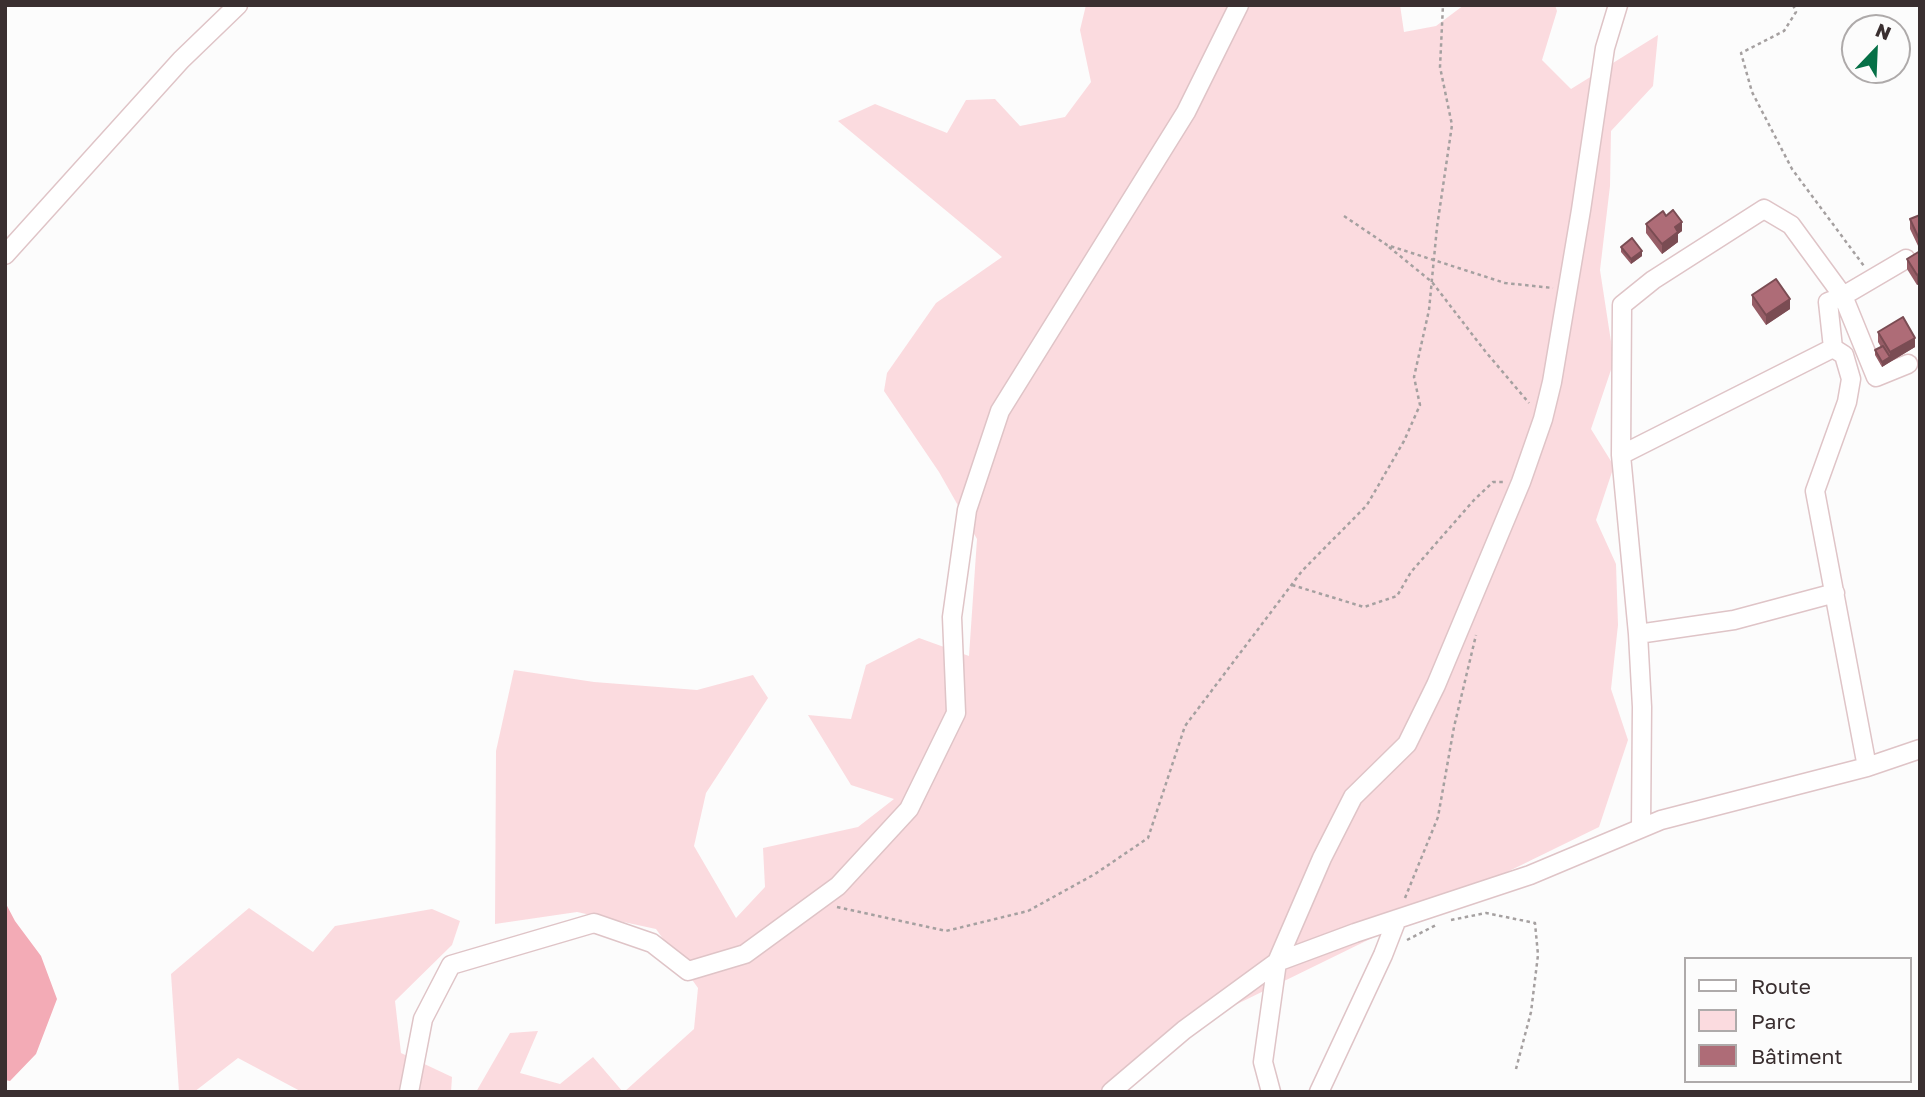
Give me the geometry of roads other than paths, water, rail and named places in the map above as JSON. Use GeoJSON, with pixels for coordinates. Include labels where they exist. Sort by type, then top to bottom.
{"type":"FeatureCollection","features":[{"type":"Feature","properties":{"kind":"street"},"geometry":{"type":"LineString","coordinates":[[5,255],[181,60],[238,5]]}},
{"type":"Feature","properties":{"kind":"street"},"geometry":{"type":"LineString","coordinates":[[409,1092],[423,1019],[452,965],[594,923],[653,943],[688,971],[745,954],[838,886],[909,809],[956,713],[952,617],[967,510],[1000,411],[1186,112],[1238,5]]}},
{"type":"Feature","properties":{"kind":"street"},"geometry":{"type":"LineString","coordinates":[[1271,1092],[1263,1062],[1277,962],[1322,858],[1353,797],[1407,744],[1436,685],[1521,482],[1543,419],[1552,382],[1605,48],[1618,5]]}},
{"type":"Feature","properties":{"kind":"street"},"geometry":{"type":"LineString","coordinates":[[1641,828],[1642,707],[1638,634],[1620,455],[1622,305],[1653,280],[1764,209],[1791,225],[1843,296],[1876,377],[1908,364]]}},
{"type":"Feature","properties":{"kind":"street"},"geometry":{"type":"LineString","coordinates":[[1833,348],[1828,302],[1906,259]]}},
{"type":"Feature","properties":{"kind":"street"},"geometry":{"type":"LineString","coordinates":[[1620,455],[1833,348]]}},
{"type":"Feature","properties":{"kind":"street"},"geometry":{"type":"LineString","coordinates":[[1833,348],[1844,355],[1851,379],[1847,402],[1815,491],[1867,767]]}},
{"type":"Feature","properties":{"kind":"street"},"geometry":{"type":"LineString","coordinates":[[1638,634],[1734,620],[1835,593]]}},
{"type":"Feature","properties":{"kind":"street"},"geometry":{"type":"LineString","coordinates":[[1111,1092],[1184,1030],[1277,962],[1530,875],[1661,820],[1867,767],[1920,749]]}},
{"type":"Feature","properties":{"kind":"street"},"geometry":{"type":"LineString","coordinates":[[1319,1092],[1397,919]]}}]}
